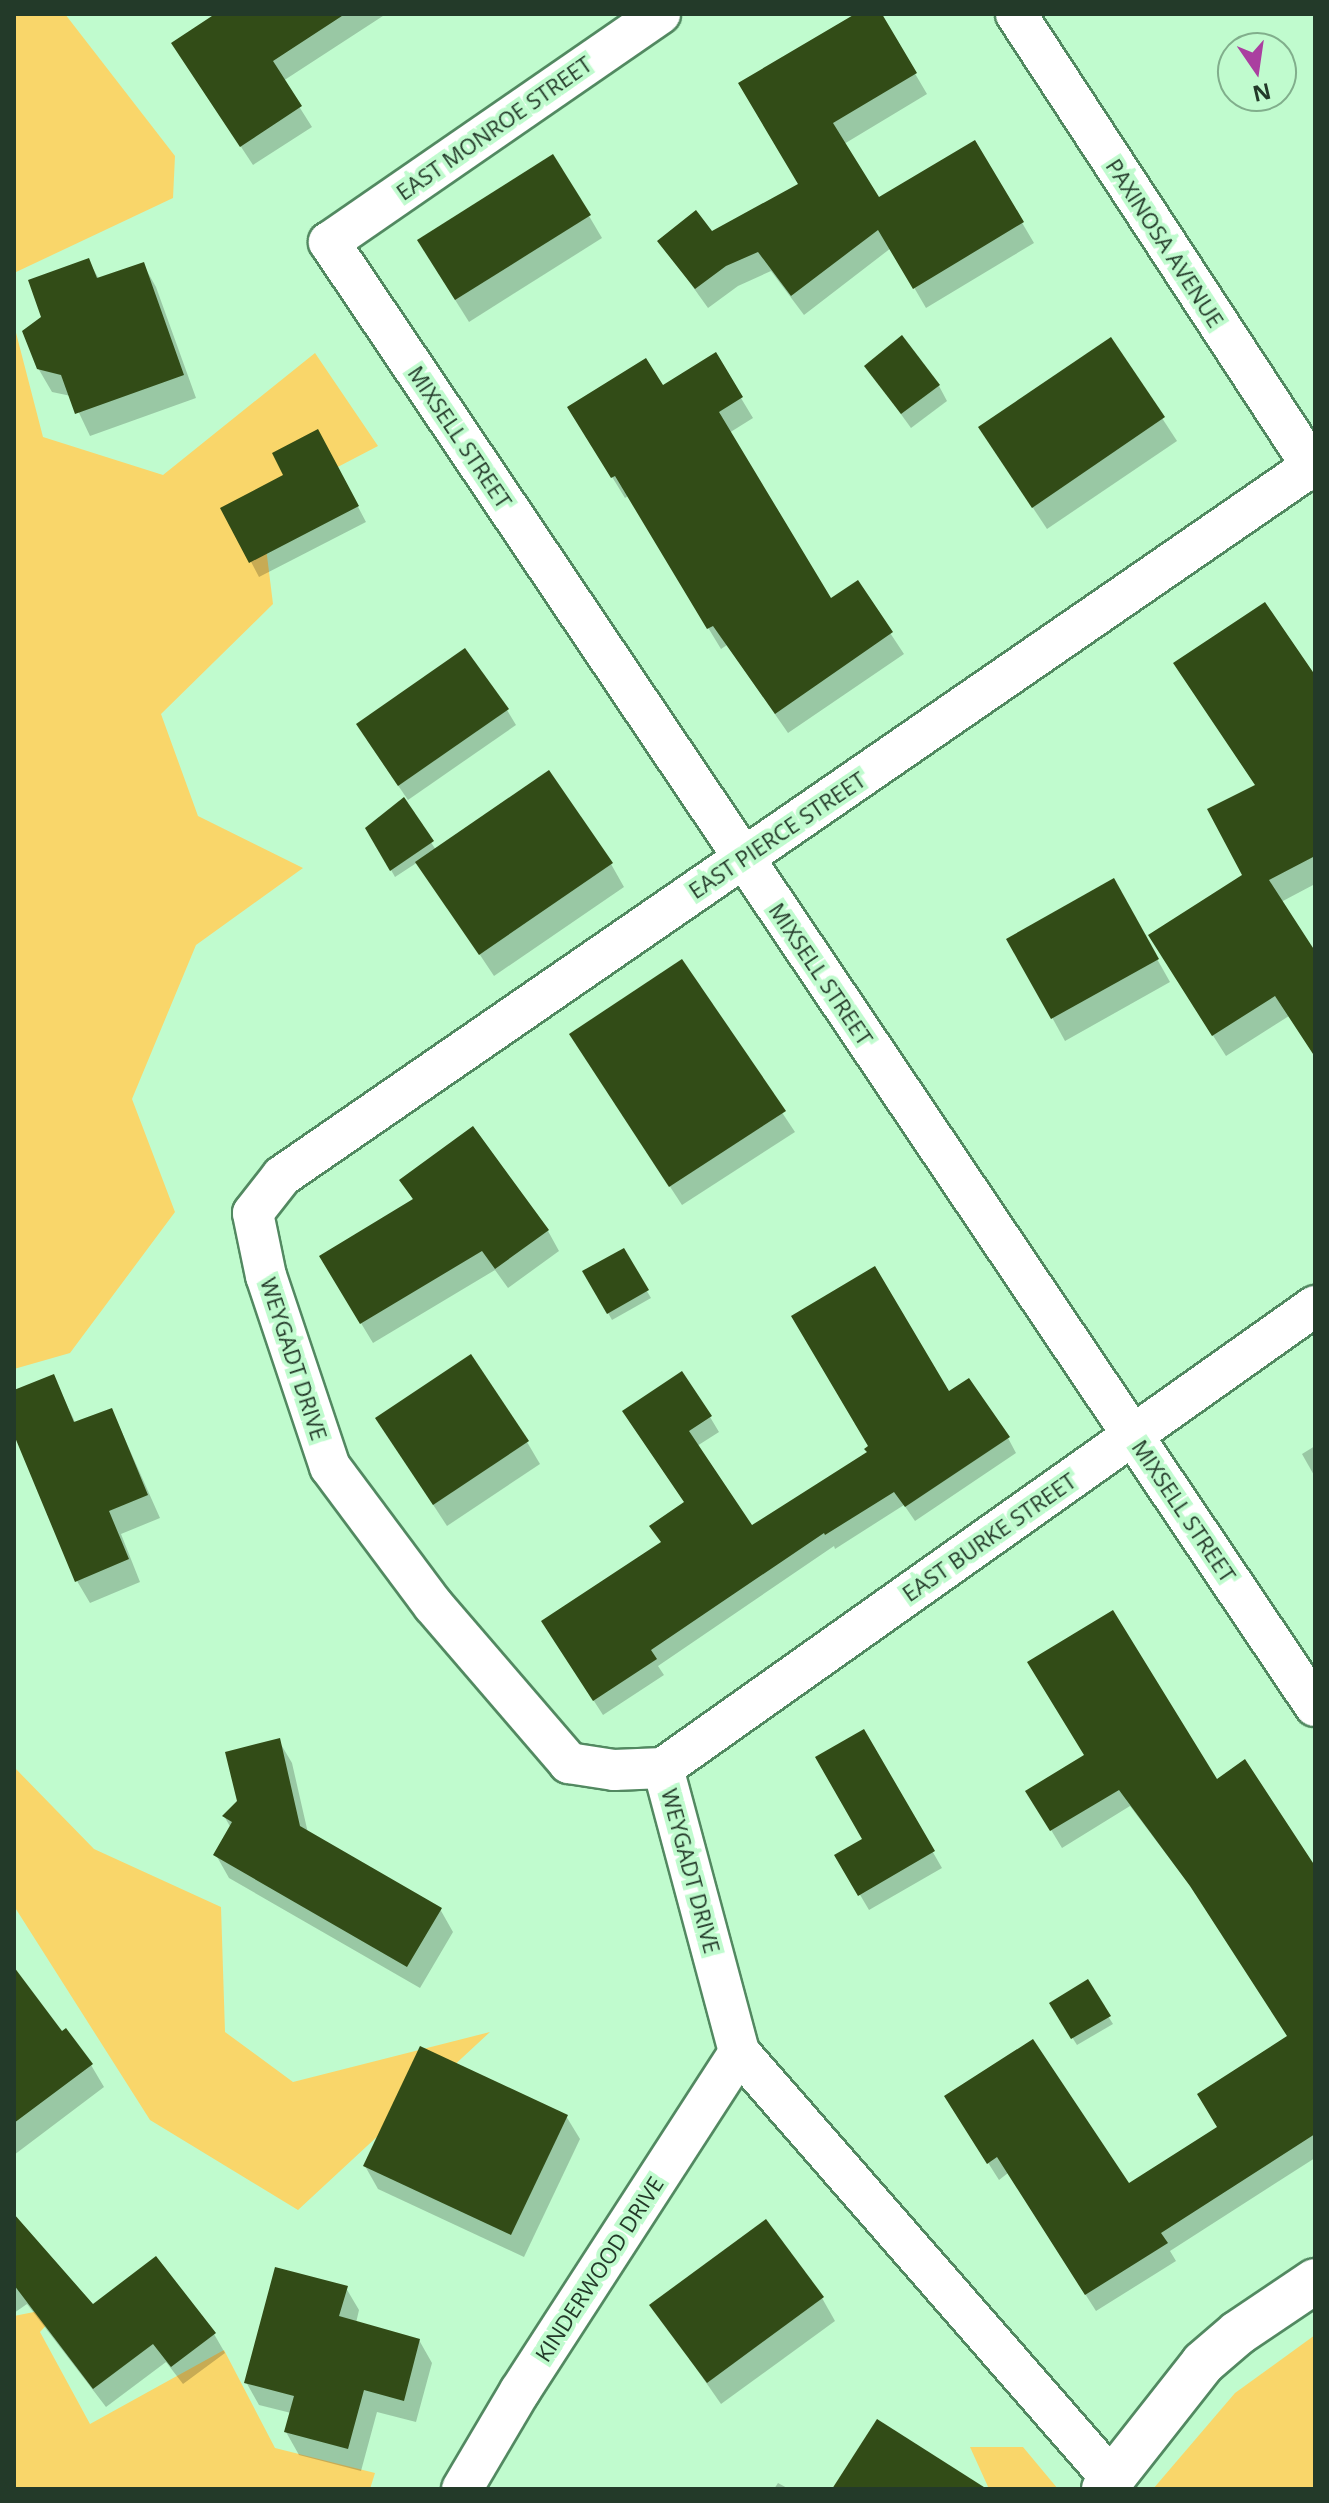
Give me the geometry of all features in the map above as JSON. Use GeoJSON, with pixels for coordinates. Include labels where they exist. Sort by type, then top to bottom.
{"type":"FeatureCollection","features":[{"type":"Feature","properties":{"kind":"street","name":"EAST MONROE STREET"},"geometry":{"type":"LineString","coordinates":[[329,242],[660,14]]}},
{"type":"Feature","properties":{"kind":"street","name":"PAXINOSA AVENUE"},"geometry":{"type":"LineString","coordinates":[[1016,14],[1314,467]]}},
{"type":"Feature","properties":{"kind":"street","name":"MIXSELL STREET"},"geometry":{"type":"LineString","coordinates":[[329,242],[1315,1706]]}},
{"type":"Feature","properties":{"kind":"street","name":"EAST PIERCE STREET"},"geometry":{"type":"LineString","coordinates":[[253,1213],[282,1176],[1314,467]]}},
{"type":"Feature","properties":{"kind":"street","name":"WEYGADT DRIVE"},"geometry":{"type":"LineString","coordinates":[[253,1213],[266,1276],[330,1467],[414,1580],[569,1763],[614,1770],[663,1768],[739,2052],[1107,2483]]}},
{"type":"Feature","properties":{"kind":"street","name":"EAST BURKE STREET"},"geometry":{"type":"LineString","coordinates":[[663,1768],[1315,1306]]}},
{"type":"Feature","properties":{"kind":"street","name":"KINDERWOOD DRIVE"},"geometry":{"type":"LineString","coordinates":[[462,2489],[520,2391],[739,2052]]}},
{"type":"Feature","properties":{"kind":"street"},"geometry":{"type":"LineString","coordinates":[[1107,2483],[1203,2363],[1238,2333],[1315,2281]]}},
{"type":"Feature","properties":{"kind":"shaded area"},"geometry":{"type":"Polygon","coordinates":[[[14,14],[65,14],[175,156],[173,198],[14,273],[14,14]]]}},
{"type":"Feature","properties":{"kind":"shaded area"},"geometry":{"type":"Polygon","coordinates":[[[14,325],[43,437],[163,475],[315,353],[378,446],[261,507],[273,604],[161,714],[198,816],[303,868],[196,945],[132,1099],[175,1212],[70,1353],[14,1369],[14,325]]]}},
{"type":"Feature","properties":{"kind":"shaded area"},"geometry":{"type":"Polygon","coordinates":[[[14,1767],[94,1849],[221,1907],[225,2032],[293,2082],[490,2032],[298,2210],[150,2120],[14,1906],[14,1767]]]}},
{"type":"Feature","properties":{"kind":"shaded area"},"geometry":{"type":"Polygon","coordinates":[[[64,2306],[40,2332],[90,2424],[224,2350],[275,2448],[375,2473],[370,2489],[14,2489],[14,2316],[64,2306]]]}},
{"type":"Feature","properties":{"kind":"shaded area"},"geometry":{"type":"Polygon","coordinates":[[[1315,2335],[1315,2489],[1153,2489],[1235,2393],[1315,2335]]]}},
{"type":"Feature","properties":{"kind":"shaded area"},"geometry":{"type":"Polygon","coordinates":[[[970,2447],[1023,2447],[1058,2489],[989,2489],[970,2447]]]}},
{"type":"Feature","properties":{"kind":"building"},"geometry":{"type":"Polygon","coordinates":[[[215,14],[345,14],[273,61],[302,106],[240,147],[171,43],[215,14]]]}},
{"type":"Feature","properties":{"kind":"building"},"geometry":{"type":"Polygon","coordinates":[[[855,14],[882,14],[917,73],[833,123],[879,197],[975,140],[1024,222],[913,289],[878,230],[791,296],[758,252],[726,266],[695,289],[657,241],[696,210],[712,231],[798,184],[738,83],[855,14]]]}},
{"type":"Feature","properties":{"kind":"building"},"geometry":{"type":"Polygon","coordinates":[[[553,154],[591,215],[455,300],[417,240],[553,154]]]}},
{"type":"Feature","properties":{"kind":"building"},"geometry":{"type":"Polygon","coordinates":[[[89,258],[97,278],[144,262],[184,375],[75,414],[61,375],[37,369],[22,331],[41,317],[28,280],[89,258]]]}},
{"type":"Feature","properties":{"kind":"building"},"geometry":{"type":"Polygon","coordinates":[[[902,335],[940,385],[901,414],[864,366],[902,335]]]}},
{"type":"Feature","properties":{"kind":"building"},"geometry":{"type":"Polygon","coordinates":[[[1111,337],[1165,417],[1032,508],[978,427],[1111,337]]]}},
{"type":"Feature","properties":{"kind":"building"},"geometry":{"type":"Polygon","coordinates":[[[716,352],[743,397],[719,412],[831,598],[858,580],[893,632],[775,714],[713,626],[707,629],[615,476],[611,478],[567,407],[646,358],[663,385],[716,352]]]}},
{"type":"Feature","properties":{"kind":"building"},"geometry":{"type":"Polygon","coordinates":[[[318,429],[359,506],[249,563],[220,508],[283,475],[272,453],[318,429]]]}},
{"type":"Feature","properties":{"kind":"building"},"geometry":{"type":"Polygon","coordinates":[[[1265,602],[1315,675],[1315,856],[1269,880],[1315,951],[1315,1057],[1275,996],[1212,1036],[1148,935],[1242,875],[1207,809],[1255,785],[1173,663],[1265,602]]]}},
{"type":"Feature","properties":{"kind":"building"},"geometry":{"type":"Polygon","coordinates":[[[465,648],[509,709],[398,786],[356,724],[465,648]]]}},
{"type":"Feature","properties":{"kind":"building"},"geometry":{"type":"Polygon","coordinates":[[[549,770],[613,863],[479,955],[415,862],[549,770]]]}},
{"type":"Feature","properties":{"kind":"building"},"geometry":{"type":"Polygon","coordinates":[[[404,797],[434,841],[390,871],[365,828],[404,797]]]}},
{"type":"Feature","properties":{"kind":"building"},"geometry":{"type":"Polygon","coordinates":[[[1114,878],[1159,959],[1051,1019],[1006,939],[1114,878]]]}},
{"type":"Feature","properties":{"kind":"building"},"geometry":{"type":"Polygon","coordinates":[[[682,959],[786,1111],[669,1187],[569,1034],[682,959]]]}},
{"type":"Feature","properties":{"kind":"building"},"geometry":{"type":"Polygon","coordinates":[[[473,1126],[549,1230],[495,1269],[482,1251],[360,1324],[319,1256],[413,1199],[399,1180],[473,1126]]]}},
{"type":"Feature","properties":{"kind":"building"},"geometry":{"type":"Polygon","coordinates":[[[624,1248],[649,1290],[607,1314],[582,1271],[624,1248]]]}},
{"type":"Feature","properties":{"kind":"building"},"geometry":{"type":"Polygon","coordinates":[[[875,1266],[949,1391],[969,1378],[1010,1437],[905,1507],[894,1492],[824,1533],[651,1650],[657,1659],[593,1701],[541,1621],[661,1542],[649,1526],[684,1502],[622,1411],[682,1371],[712,1416],[689,1431],[752,1525],[867,1452],[864,1449],[868,1446],[791,1316],[875,1266]]]}},
{"type":"Feature","properties":{"kind":"building"},"geometry":{"type":"Polygon","coordinates":[[[471,1354],[529,1441],[433,1505],[375,1418],[471,1354]]]}},
{"type":"Feature","properties":{"kind":"building"},"geometry":{"type":"Polygon","coordinates":[[[54,1374],[74,1422],[112,1408],[148,1495],[109,1511],[129,1559],[75,1582],[14,1435],[14,1390],[54,1374]]]}},
{"type":"Feature","properties":{"kind":"building"},"geometry":{"type":"Polygon","coordinates":[[[1113,1610],[1217,1779],[1245,1759],[1315,1866],[1315,2134],[1161,2233],[1168,2243],[1085,2295],[997,2157],[987,2164],[944,2096],[1033,2039],[1129,2183],[1217,2127],[1197,2094],[1287,2036],[1190,1886],[1119,1790],[1050,1831],[1025,1791],[1084,1755],[1027,1662],[1113,1610]]]}},
{"type":"Feature","properties":{"kind":"building"},"geometry":{"type":"Polygon","coordinates":[[[864,1729],[935,1851],[858,1896],[834,1855],[862,1839],[815,1757],[864,1729]]]}},
{"type":"Feature","properties":{"kind":"building"},"geometry":{"type":"Polygon","coordinates":[[[280,1738],[300,1826],[442,1908],[407,1967],[213,1855],[232,1822],[222,1816],[237,1801],[225,1752],[280,1738]]]}},
{"type":"Feature","properties":{"kind":"building"},"geometry":{"type":"Polygon","coordinates":[[[14,1967],[62,2031],[66,2028],[93,2064],[14,2123],[14,1967]]]}},
{"type":"Feature","properties":{"kind":"building"},"geometry":{"type":"Polygon","coordinates":[[[1088,1979],[1111,2016],[1071,2039],[1049,2003],[1088,1979]]]}},
{"type":"Feature","properties":{"kind":"building"},"geometry":{"type":"Polygon","coordinates":[[[420,2046],[568,2115],[511,2235],[363,2166],[420,2046]]]}},
{"type":"Feature","properties":{"kind":"building"},"geometry":{"type":"Polygon","coordinates":[[[14,2214],[93,2304],[156,2256],[216,2333],[171,2367],[153,2344],[93,2389],[14,2285],[14,2214]]]}},
{"type":"Feature","properties":{"kind":"building"},"geometry":{"type":"Polygon","coordinates":[[[766,2219],[824,2297],[707,2383],[649,2305],[766,2219]]]}},
{"type":"Feature","properties":{"kind":"building"},"geometry":{"type":"Polygon","coordinates":[[[275,2267],[348,2286],[339,2316],[420,2339],[404,2401],[364,2390],[348,2449],[284,2432],[294,2396],[244,2383],[275,2267]]]}},
{"type":"Feature","properties":{"kind":"building"},"geometry":{"type":"Polygon","coordinates":[[[877,2419],[987,2489],[832,2489],[877,2419]]]}}]}
